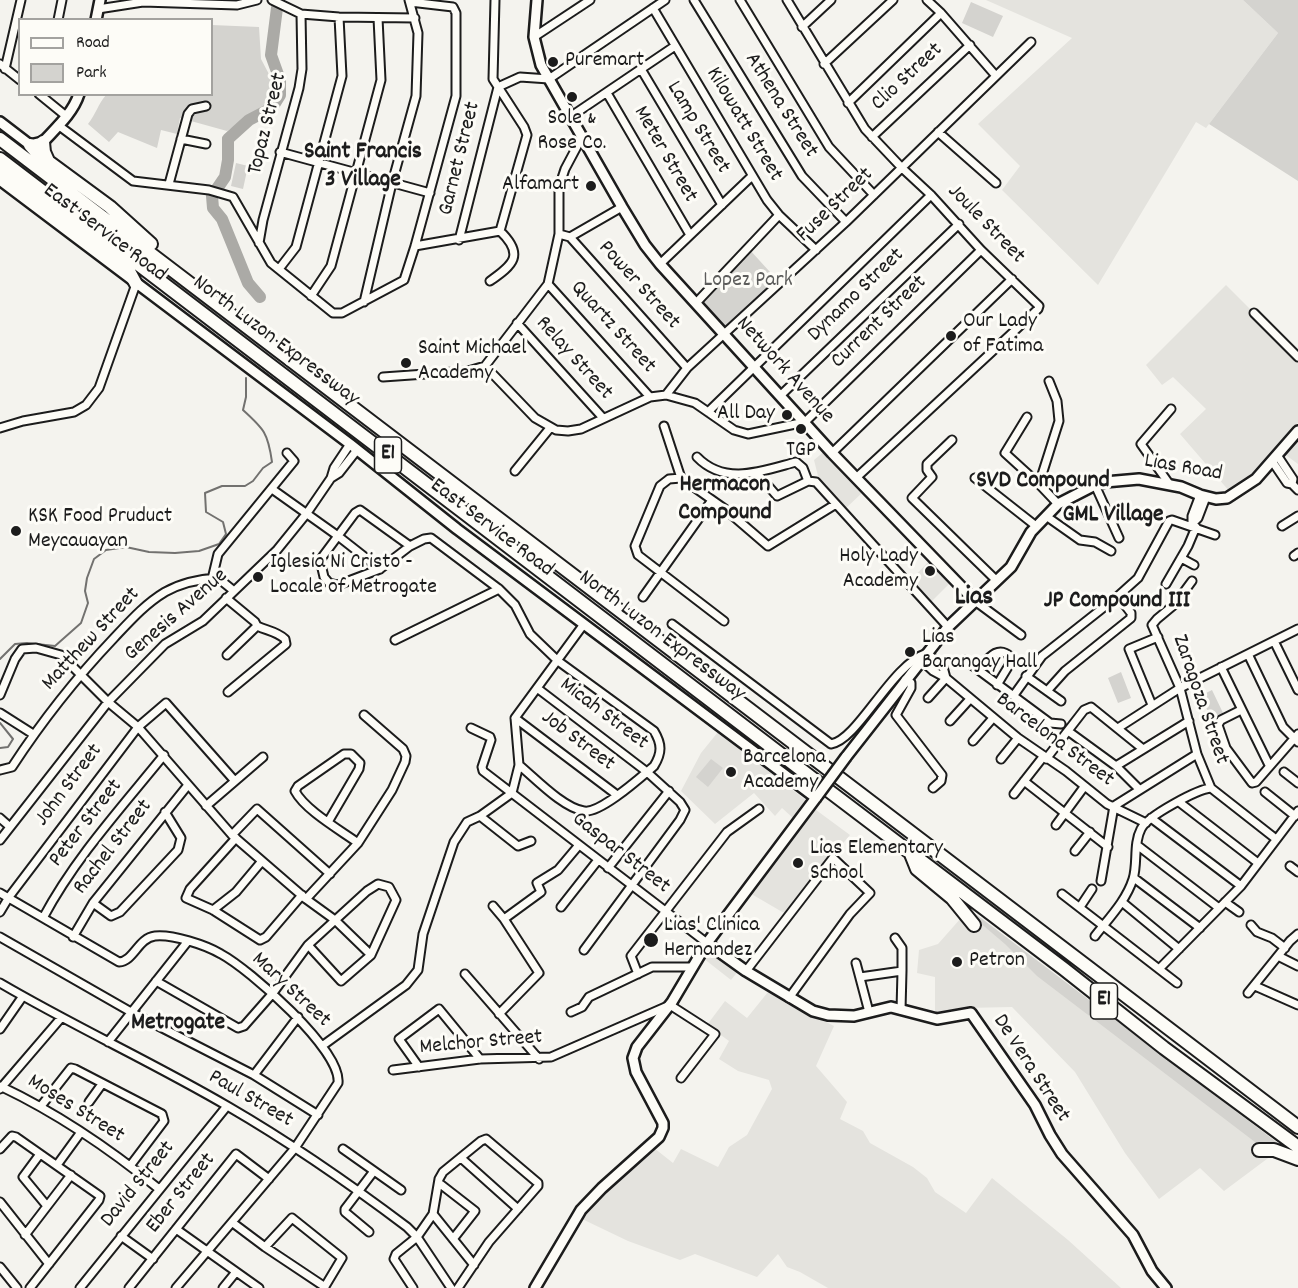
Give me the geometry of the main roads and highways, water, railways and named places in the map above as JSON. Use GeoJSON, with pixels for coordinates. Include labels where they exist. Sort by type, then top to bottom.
{"type":"FeatureCollection","features":[{"type":"Feature","properties":{"kind":"highway","name":"North Luzon Expressway"},"geometry":{"type":"LineString","coordinates":[[0,139],[1298,1127]]}},
{"type":"Feature","properties":{"kind":"highway"},"geometry":{"type":"LineString","coordinates":[[36,143],[38,154],[110,207],[200,290]]}},
{"type":"Feature","properties":{"kind":"highway","name":"North Luzon Expressway"},"geometry":{"type":"LineString","coordinates":[[0,159],[1064,969],[1164,1048],[1298,1147]]}},
{"type":"Feature","properties":{"kind":"highway"},"geometry":{"type":"LineString","coordinates":[[0,171],[122,264],[136,284]]}},
{"type":"Feature","properties":{"kind":"highway"},"geometry":{"type":"LineString","coordinates":[[910,853],[917,869],[952,898],[974,925]]}},
{"type":"Feature","properties":{"kind":"highway"},"geometry":{"type":"LineString","coordinates":[[1259,1150],[1274,1150],[1298,1159]]}},
{"type":"Feature","properties":{"kind":"main road","name":"Network Avenue"},"geometry":{"type":"LineString","coordinates":[[537,0],[534,37],[541,65],[645,245],[832,453],[975,601]]}},
{"type":"Feature","properties":{"kind":"main road"},"geometry":{"type":"LineString","coordinates":[[0,122],[36,143],[58,125],[75,104],[78,96]]}},
{"type":"Feature","properties":{"kind":"main road","name":"East Service Road"},"geometry":{"type":"LineString","coordinates":[[0,180],[354,447],[457,529],[817,797]]}},
{"type":"Feature","properties":{"kind":"main road","name":"Lias Road"},"geometry":{"type":"LineString","coordinates":[[535,1288],[581,1210],[662,1132],[662,1118],[636,1072],[633,1058],[637,1047],[670,1005],[707,943],[846,757],[948,627],[997,581],[1018,557],[1036,526],[1058,504],[1105,482],[1139,479],[1181,487],[1216,499],[1227,498],[1256,479],[1298,431]]}},
{"type":"Feature","properties":{"kind":"main road","name":"De Vera Street"},"geometry":{"type":"LineString","coordinates":[[707,943],[789,998],[813,1011],[828,1015],[854,1016],[886,1007],[937,1019],[971,1013],[1035,1105],[1062,1154],[1129,1231],[1152,1271],[1166,1288]]}},
{"type":"Feature","properties":{"kind":"waterway"},"geometry":{"type":"LineString","coordinates":[[260,297],[248,283],[222,219],[213,208],[212,196],[225,177],[228,139],[249,120],[272,108],[280,95],[280,80],[271,55],[278,0]]}},
{"type":"Feature","properties":{"kind":"waterway"},"geometry":{"type":"LineString","coordinates":[[0,659],[15,644],[55,646],[81,623],[88,603],[85,591],[87,578],[94,559],[106,550],[126,547],[149,552],[175,553],[199,551],[219,544],[226,534],[223,522],[206,512],[205,493],[222,486],[245,486],[272,462],[264,432],[243,410],[246,378]]}},
{"type":"Feature","properties":{"kind":"waterway"},"geometry":{"type":"LineString","coordinates":[[0,723],[13,739],[8,747],[0,748]]}},
{"type":"Feature","properties":{"kind":"place","name":"Puremart"},"geometry":{"type":"Point","coordinates":[553,62]}},
{"type":"Feature","properties":{"kind":"place","name":"Sole & Rose Co."},"geometry":{"type":"Point","coordinates":[572,97]}},
{"type":"Feature","properties":{"kind":"place","name":"Alfamart"},"geometry":{"type":"Point","coordinates":[591,186]}},
{"type":"Feature","properties":{"kind":"place","name":"Our Lady of Fatima"},"geometry":{"type":"Point","coordinates":[951,336]}},
{"type":"Feature","properties":{"kind":"place","name":"Saint Michael Academy"},"geometry":{"type":"Point","coordinates":[406,363]}},
{"type":"Feature","properties":{"kind":"place","name":"All Day"},"geometry":{"type":"Point","coordinates":[787,415]}},
{"type":"Feature","properties":{"kind":"place","name":"TGP"},"geometry":{"type":"Point","coordinates":[801,429]}},
{"type":"Feature","properties":{"kind":"place","name":"KSK Food Pruduct Meycauayan"},"geometry":{"type":"Point","coordinates":[16,531]}},
{"type":"Feature","properties":{"kind":"place","name":"Holy Lady Academy"},"geometry":{"type":"Point","coordinates":[930,571]}},
{"type":"Feature","properties":{"kind":"place","name":"Iglesia Ni Cristo - Locale of Metrogate"},"geometry":{"type":"Point","coordinates":[258,577]}},
{"type":"Feature","properties":{"kind":"place","name":"Lias Barangay Hall"},"geometry":{"type":"Point","coordinates":[910,652]}},
{"type":"Feature","properties":{"kind":"place","name":"Barcelona Academy"},"geometry":{"type":"Point","coordinates":[731,772]}},
{"type":"Feature","properties":{"kind":"place","name":"Lias Elementary School"},"geometry":{"type":"Point","coordinates":[798,863]}},
{"type":"Feature","properties":{"kind":"place","name":"Lias' Clinica Hernandez"},"geometry":{"type":"Point","coordinates":[651,940]}},
{"type":"Feature","properties":{"kind":"place","name":"Petron"},"geometry":{"type":"Point","coordinates":[957,962]}},
{"type":"Feature","properties":{"kind":"district","name":"Saint Francis 3 Village"},"geometry":{"type":"Point","coordinates":[363,168]}},
{"type":"Feature","properties":{"kind":"district","name":"SVD Compound"},"geometry":{"type":"Point","coordinates":[1043,483]}},
{"type":"Feature","properties":{"kind":"district","name":"Hermacon Compound"},"geometry":{"type":"Point","coordinates":[725,501]}},
{"type":"Feature","properties":{"kind":"district","name":"GML Village"},"geometry":{"type":"Point","coordinates":[1113,517]}},
{"type":"Feature","properties":{"kind":"district","name":"Lias"},"geometry":{"type":"Point","coordinates":[974,599]}},
{"type":"Feature","properties":{"kind":"district","name":"JP Compound III"},"geometry":{"type":"Point","coordinates":[1117,603]}},
{"type":"Feature","properties":{"kind":"district","name":"Metrogate"},"geometry":{"type":"Point","coordinates":[178,1025]}},
{"type":"Feature","properties":{"kind":"park label","name":"Lopez Park"},"geometry":{"type":"Point","coordinates":[748,282]}}]}
